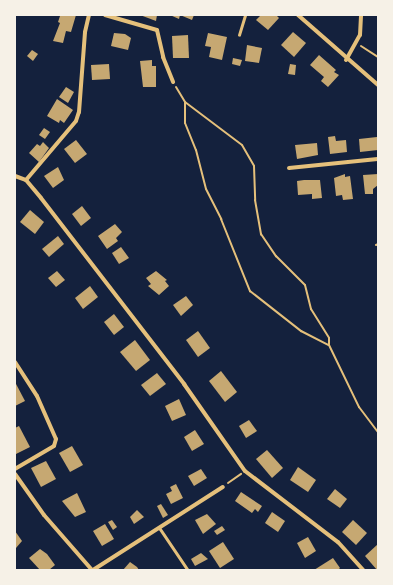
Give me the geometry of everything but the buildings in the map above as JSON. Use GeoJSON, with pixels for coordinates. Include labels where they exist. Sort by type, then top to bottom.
{"type":"FeatureCollection","features":[{"type":"Feature","properties":{"kind":"street"},"geometry":{"type":"LineString","coordinates":[[26,180],[76,121],[81,94],[84,32],[89,15]]}},
{"type":"Feature","properties":{"kind":"street"},"geometry":{"type":"LineString","coordinates":[[105,15],[157,30],[163,57],[173,82]]}},
{"type":"Feature","properties":{"kind":"street"},"geometry":{"type":"LineString","coordinates":[[298,15],[346,60],[378,86]]}},
{"type":"Feature","properties":{"kind":"street"},"geometry":{"type":"LineString","coordinates":[[346,60],[357,44],[361,30],[361,15]]}},
{"type":"Feature","properties":{"kind":"street"},"geometry":{"type":"LineString","coordinates":[[289,168],[378,159]]}},
{"type":"Feature","properties":{"kind":"street"},"geometry":{"type":"LineString","coordinates":[[15,176],[26,180],[184,384],[245,471],[338,542],[363,570]]}},
{"type":"Feature","properties":{"kind":"street"},"geometry":{"type":"LineString","coordinates":[[15,362],[17,368],[40,401],[56,439],[54,446],[15,469]]}},
{"type":"Feature","properties":{"kind":"street"},"geometry":{"type":"LineString","coordinates":[[15,474],[44,515],[92,570],[223,487]]}},
{"type":"Feature","properties":{"kind":"lane"},"geometry":{"type":"LineString","coordinates":[[239,35],[245,15]]}},
{"type":"Feature","properties":{"kind":"lane"},"geometry":{"type":"LineString","coordinates":[[158,527],[188,570]]}},
{"type":"Feature","properties":{"kind":"path"},"geometry":{"type":"LineString","coordinates":[[357,44],[378,57]]}},
{"type":"Feature","properties":{"kind":"path"},"geometry":{"type":"LineString","coordinates":[[173,82],[185,102],[242,145],[254,166],[255,200],[260,234],[276,256],[305,286],[311,309],[329,338],[329,345],[359,407],[378,432]]}},
{"type":"Feature","properties":{"kind":"path"},"geometry":{"type":"LineString","coordinates":[[185,102],[185,123],[196,150],[206,189],[221,219],[250,291],[301,331],[329,345]]}},
{"type":"Feature","properties":{"kind":"path"},"geometry":{"type":"LineString","coordinates":[[223,487],[245,471]]}}]}
